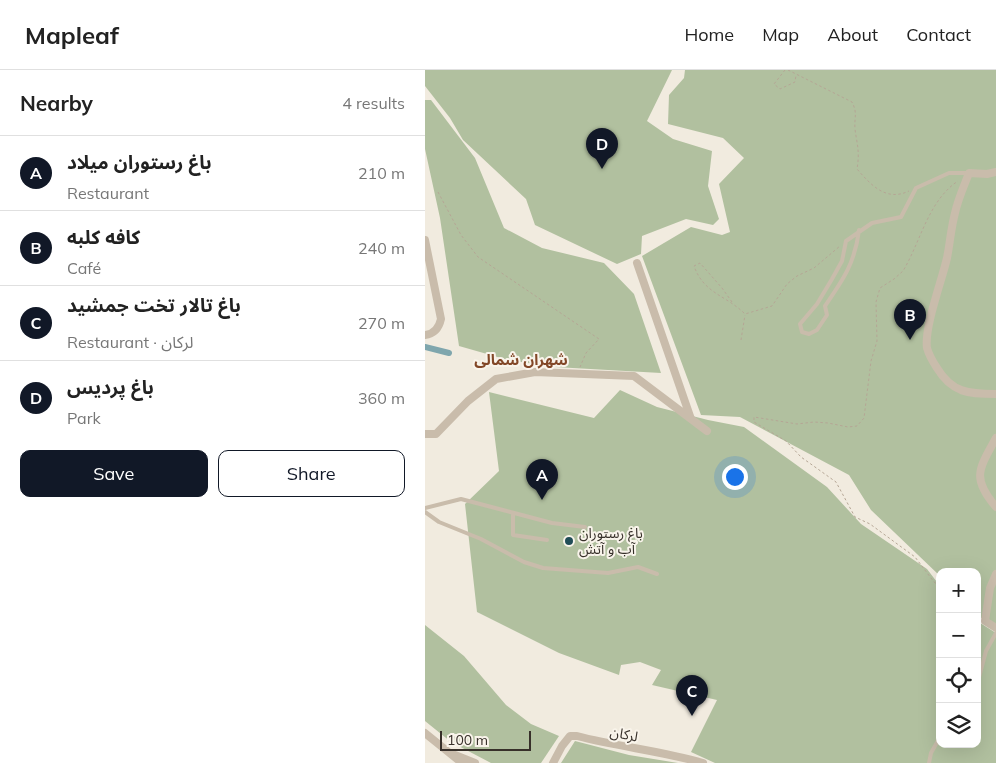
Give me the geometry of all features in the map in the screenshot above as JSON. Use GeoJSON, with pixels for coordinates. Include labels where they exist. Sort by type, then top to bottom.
{"type":"FeatureCollection","features":[{"type":"Feature","properties":{"kind":"street"},"geometry":{"type":"LineString","coordinates":[[996,172],[969,174],[955,213],[947,257],[931,318],[927,344],[931,359],[941,375],[958,390],[969,393],[996,394]]}},
{"type":"Feature","properties":{"kind":"street"},"geometry":{"type":"LineString","coordinates":[[425,240],[441,319],[435,332],[425,335]]}},
{"type":"Feature","properties":{"kind":"street"},"geometry":{"type":"LineString","coordinates":[[637,262],[691,419]]}},
{"type":"Feature","properties":{"kind":"street"},"geometry":{"type":"LineString","coordinates":[[425,434],[436,434],[468,401],[496,378],[535,372],[634,376],[707,431]]}},
{"type":"Feature","properties":{"kind":"street"},"geometry":{"type":"LineString","coordinates":[[996,438],[984,459],[980,472],[980,482],[983,490],[996,507]]}},
{"type":"Feature","properties":{"kind":"street"},"geometry":{"type":"LineString","coordinates":[[996,574],[990,588],[985,621],[996,628]]}},
{"type":"Feature","properties":{"kind":"street"},"geometry":{"type":"LineString","coordinates":[[425,733],[462,763]]}},
{"type":"Feature","properties":{"kind":"street","name":"لرکان"},"geometry":{"type":"LineString","coordinates":[[553,763],[570,736],[681,757],[703,763]]}},
{"type":"Feature","properties":{"kind":"street"},"geometry":{"type":"LineString","coordinates":[[451,754],[475,763]]}},
{"type":"Feature","properties":{"kind":"lane"},"geometry":{"type":"LineString","coordinates":[[859,230],[858,244],[851,265],[825,306],[827,316],[817,330],[809,334],[802,332],[800,324],[817,304],[842,261],[846,241],[859,230],[872,223],[901,217],[917,188],[949,173],[969,174]]}},
{"type":"Feature","properties":{"kind":"lane"},"geometry":{"type":"LineString","coordinates":[[817,304],[825,306]]}},
{"type":"Feature","properties":{"kind":"lane"},"geometry":{"type":"LineString","coordinates":[[425,510],[461,499],[552,523],[585,527]]}},
{"type":"Feature","properties":{"kind":"lane"},"geometry":{"type":"LineString","coordinates":[[425,510],[439,522],[481,539],[524,562],[543,568],[608,573],[638,567],[657,574]]}},
{"type":"Feature","properties":{"kind":"lane"},"geometry":{"type":"LineString","coordinates":[[513,513],[513,535],[547,540]]}},
{"type":"Feature","properties":{"kind":"lane"},"geometry":{"type":"LineString","coordinates":[[981,670],[986,651],[996,633]]}},
{"type":"Feature","properties":{"kind":"lane"},"geometry":{"type":"LineString","coordinates":[[929,763],[931,753],[936,744]]}},
{"type":"Feature","properties":{"kind":"path"},"geometry":{"type":"LineString","coordinates":[[796,74],[795,82],[779,89],[774,84],[787,70],[796,74],[852,102],[856,111],[855,128],[860,154],[857,168],[870,184],[884,193],[900,196],[917,188]]}},
{"type":"Feature","properties":{"kind":"path"},"geometry":{"type":"LineString","coordinates":[[936,583],[915,557],[870,524],[855,517],[836,482],[801,457],[786,441],[754,422],[754,417],[797,424],[821,422],[848,427],[857,426],[864,418],[871,361],[877,341],[876,302],[880,288],[894,280],[903,271],[937,201],[949,187],[969,174]]}},
{"type":"Feature","properties":{"kind":"path"},"geometry":{"type":"LineString","coordinates":[[438,192],[461,235],[478,257],[599,339],[585,353],[577,374]]}},
{"type":"Feature","properties":{"kind":"path"},"geometry":{"type":"LineString","coordinates":[[745,314],[772,306],[787,284],[797,276],[814,268],[846,241]]}},
{"type":"Feature","properties":{"kind":"path"},"geometry":{"type":"LineString","coordinates":[[732,302],[705,286],[694,266],[700,263],[732,302],[745,314]]}},
{"type":"Feature","properties":{"kind":"path"},"geometry":{"type":"LineString","coordinates":[[741,340],[745,314]]}},
{"type":"Feature","properties":{"kind":"green space"},"geometry":{"type":"Polygon","coordinates":[[[425,70],[672,70],[647,121],[673,139],[712,151],[708,186],[719,219],[713,225],[686,219],[642,236],[641,254],[617,264],[535,225],[526,199],[463,140],[450,118],[425,86],[425,70]]]}},
{"type":"Feature","properties":{"kind":"green space"},"geometry":{"type":"Polygon","coordinates":[[[685,70],[996,70],[996,628],[981,618],[981,568],[936,568],[936,572],[871,510],[849,475],[740,417],[701,415],[642,256],[691,227],[722,235],[730,232],[719,184],[744,158],[723,138],[668,124],[669,95],[684,78],[685,70]]]}},
{"type":"Feature","properties":{"kind":"green space"},"geometry":{"type":"Polygon","coordinates":[[[425,100],[431,100],[475,158],[504,228],[542,248],[604,263],[634,294],[661,373],[555,367],[508,360],[459,346],[440,218],[425,149],[425,100]]]}},
{"type":"Feature","properties":{"kind":"green space"},"geometry":{"type":"Polygon","coordinates":[[[620,390],[657,407],[744,427],[827,487],[861,524],[927,569],[936,581],[936,748],[981,748],[981,624],[996,633],[996,763],[715,763],[691,752],[717,700],[652,685],[661,670],[640,662],[621,665],[619,675],[559,653],[477,612],[465,504],[499,471],[489,392],[594,418],[620,390]]]}},
{"type":"Feature","properties":{"kind":"green space"},"geometry":{"type":"Polygon","coordinates":[[[425,625],[464,656],[506,705],[531,724],[559,736],[541,763],[491,763],[451,742],[425,721],[425,625]]]}},
{"type":"Feature","properties":{"kind":"green space"},"geometry":{"type":"Polygon","coordinates":[[[575,741],[629,755],[678,763],[561,763],[575,741]]]}},
{"type":"Feature","properties":{"kind":"waterway"},"geometry":{"type":"LineString","coordinates":[[425,347],[449,353]]}},
{"type":"Feature","properties":{"kind":"place","name":"باغ پردیس"},"geometry":{"type":"Point","coordinates":[602,169]}},
{"type":"Feature","properties":{"kind":"place","name":"کافه کلبه"},"geometry":{"type":"Point","coordinates":[910,340]}},
{"type":"Feature","properties":{"kind":"place","name":"باغ رستوران میلاد"},"geometry":{"type":"Point","coordinates":[542,500]}},
{"type":"Feature","properties":{"kind":"place","name":"باغ رستوران آب و آتش"},"geometry":{"type":"Point","coordinates":[569,541]}},
{"type":"Feature","properties":{"kind":"place","name":"باغ تالار تخت جمشید"},"geometry":{"type":"Point","coordinates":[692,716]}},
{"type":"Feature","properties":{"kind":"district","name":"شهران شمالی"},"geometry":{"type":"Point","coordinates":[521,359]}}]}
